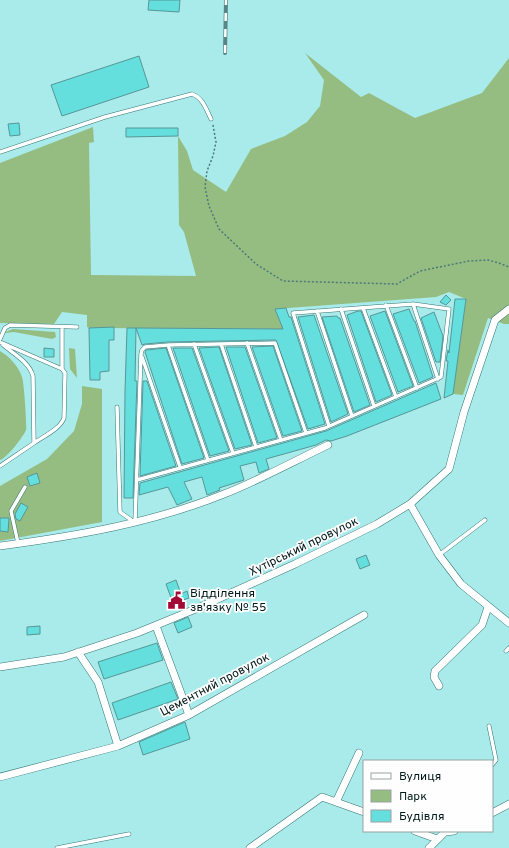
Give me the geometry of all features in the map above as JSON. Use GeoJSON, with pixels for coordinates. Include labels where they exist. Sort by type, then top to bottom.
{"type":"FeatureCollection","features":[{"type":"Feature","properties":{"kind":"street","name":"Хутірський провулок"},"geometry":{"type":"LineString","coordinates":[[0,667],[64,658],[156,626],[295,564],[377,524],[410,504],[449,469],[464,412],[495,320],[509,309]]}},
{"type":"Feature","properties":{"kind":"street"},"geometry":{"type":"LineString","coordinates":[[0,546],[135,523],[223,494],[328,445]]}},
{"type":"Feature","properties":{"kind":"street"},"geometry":{"type":"LineString","coordinates":[[410,504],[440,555],[461,584],[509,623]]}},
{"type":"Feature","properties":{"kind":"street"},"geometry":{"type":"LineString","coordinates":[[439,686],[434,677],[435,671],[482,625],[488,607]]}},
{"type":"Feature","properties":{"kind":"street","name":"Цементний провулок"},"geometry":{"type":"LineString","coordinates":[[0,777],[118,746],[189,715],[364,614]]}},
{"type":"Feature","properties":{"kind":"street"},"geometry":{"type":"LineString","coordinates":[[156,626],[189,715]]}},
{"type":"Feature","properties":{"kind":"street"},"geometry":{"type":"LineString","coordinates":[[78,652],[98,682],[118,746]]}},
{"type":"Feature","properties":{"kind":"street"},"geometry":{"type":"LineString","coordinates":[[336,802],[359,753]]}},
{"type":"Feature","properties":{"kind":"street"},"geometry":{"type":"LineString","coordinates":[[250,848],[322,797],[363,812]]}},
{"type":"Feature","properties":{"kind":"street"},"geometry":{"type":"LineString","coordinates":[[493,812],[509,804]]}},
{"type":"Feature","properties":{"kind":"street"},"geometry":{"type":"LineString","coordinates":[[418,832],[437,839]]}},
{"type":"Feature","properties":{"kind":"street"},"geometry":{"type":"LineString","coordinates":[[429,848],[446,832]]}},
{"type":"Feature","properties":{"kind":"lane"},"geometry":{"type":"LineString","coordinates":[[0,152],[105,116],[192,94],[201,99],[211,119]]}},
{"type":"Feature","properties":{"kind":"lane"},"geometry":{"type":"LineString","coordinates":[[413,304],[438,379]]}},
{"type":"Feature","properties":{"kind":"lane"},"geometry":{"type":"LineString","coordinates":[[137,480],[329,426],[442,377],[449,309],[413,304],[293,313],[329,426]]}},
{"type":"Feature","properties":{"kind":"lane"},"geometry":{"type":"LineString","coordinates":[[386,305],[417,388]]}},
{"type":"Feature","properties":{"kind":"lane"},"geometry":{"type":"LineString","coordinates":[[363,308],[396,397]]}},
{"type":"Feature","properties":{"kind":"lane"},"geometry":{"type":"LineString","coordinates":[[341,309],[374,406]]}},
{"type":"Feature","properties":{"kind":"lane"},"geometry":{"type":"LineString","coordinates":[[317,311],[352,416]]}},
{"type":"Feature","properties":{"kind":"lane"},"geometry":{"type":"LineString","coordinates":[[0,341],[5,328],[10,325],[77,328]]}},
{"type":"Feature","properties":{"kind":"lane"},"geometry":{"type":"LineString","coordinates":[[62,327],[62,369]]}},
{"type":"Feature","properties":{"kind":"lane"},"geometry":{"type":"LineString","coordinates":[[0,341],[62,369],[65,372],[66,378],[62,421],[58,427],[0,466]]}},
{"type":"Feature","properties":{"kind":"lane"},"geometry":{"type":"LineString","coordinates":[[0,341],[31,369],[33,376],[34,443]]}},
{"type":"Feature","properties":{"kind":"lane"},"geometry":{"type":"LineString","coordinates":[[247,343],[281,440]]}},
{"type":"Feature","properties":{"kind":"lane"},"geometry":{"type":"LineString","coordinates":[[135,523],[141,354],[145,347],[194,344],[275,343],[306,433]]}},
{"type":"Feature","properties":{"kind":"lane"},"geometry":{"type":"LineString","coordinates":[[194,344],[233,453]]}},
{"type":"Feature","properties":{"kind":"lane"},"geometry":{"type":"LineString","coordinates":[[221,344],[256,447]]}},
{"type":"Feature","properties":{"kind":"lane"},"geometry":{"type":"LineString","coordinates":[[168,345],[208,460]]}},
{"type":"Feature","properties":{"kind":"lane"},"geometry":{"type":"LineString","coordinates":[[141,354],[180,467]]}},
{"type":"Feature","properties":{"kind":"lane"},"geometry":{"type":"LineString","coordinates":[[118,407],[120,512],[135,523]]}},
{"type":"Feature","properties":{"kind":"lane"},"geometry":{"type":"LineString","coordinates":[[18,544],[11,511],[25,487]]}},
{"type":"Feature","properties":{"kind":"lane"},"geometry":{"type":"LineString","coordinates":[[440,555],[485,520]]}},
{"type":"Feature","properties":{"kind":"lane"},"geometry":{"type":"LineString","coordinates":[[506,652],[509,648]]}},
{"type":"Feature","properties":{"kind":"lane"},"geometry":{"type":"LineString","coordinates":[[489,726],[496,760],[493,764]]}},
{"type":"Feature","properties":{"kind":"lane"},"geometry":{"type":"LineString","coordinates":[[56,848],[129,834]]}},
{"type":"Feature","properties":{"kind":"path"},"geometry":{"type":"LineString","coordinates":[[211,119],[216,142],[213,156],[207,171],[205,187],[209,206],[219,229],[256,264],[283,281],[397,284],[420,271],[469,261],[488,260],[509,267]]}},
{"type":"Feature","properties":{"kind":"green space"},"geometry":{"type":"Polygon","coordinates":[[[305,53],[361,97],[369,93],[415,118],[482,93],[509,58],[509,324],[504,324],[488,318],[463,395],[453,394],[466,299],[449,292],[436,297],[275,309],[283,329],[89,328],[87,327],[87,315],[62,312],[54,324],[0,323],[0,163],[93,127],[94,142],[89,143],[91,275],[196,276],[184,232],[179,225],[178,136],[187,151],[193,170],[226,192],[251,149],[285,136],[307,122],[320,106],[324,80],[305,53]]]}},
{"type":"Feature","properties":{"kind":"green space"},"geometry":{"type":"Polygon","coordinates":[[[13,329],[55,332],[56,337],[52,339],[14,332],[5,333],[13,329]]]}},
{"type":"Feature","properties":{"kind":"green space"},"geometry":{"type":"Polygon","coordinates":[[[69,348],[75,349],[77,378],[70,369],[69,348]]]}},
{"type":"Feature","properties":{"kind":"green space"},"geometry":{"type":"Polygon","coordinates":[[[0,351],[19,369],[22,377],[26,430],[14,447],[0,460],[0,351]]]}},
{"type":"Feature","properties":{"kind":"green space"},"geometry":{"type":"Polygon","coordinates":[[[82,386],[102,389],[102,522],[0,541],[0,486],[47,459],[74,431],[82,404],[82,386]]]}},
{"type":"Feature","properties":{"kind":"building"},"geometry":{"type":"Polygon","coordinates":[[[149,0],[180,0],[179,12],[148,10],[149,0]]]}},
{"type":"Feature","properties":{"kind":"building"},"geometry":{"type":"Polygon","coordinates":[[[139,56],[149,87],[62,116],[51,85],[139,56]]]}},
{"type":"Feature","properties":{"kind":"building"},"geometry":{"type":"Polygon","coordinates":[[[19,123],[20,135],[10,136],[8,124],[19,123]]]}},
{"type":"Feature","properties":{"kind":"building"},"geometry":{"type":"Polygon","coordinates":[[[126,128],[178,128],[178,136],[126,137],[126,128]]]}},
{"type":"Feature","properties":{"kind":"building"},"geometry":{"type":"Polygon","coordinates":[[[446,295],[451,300],[446,305],[440,302],[446,295]]]}},
{"type":"Feature","properties":{"kind":"building"},"geometry":{"type":"Polygon","coordinates":[[[455,299],[466,299],[453,394],[444,398],[448,361],[446,361],[448,350],[449,353],[455,299]]]}},
{"type":"Feature","properties":{"kind":"building"},"geometry":{"type":"Polygon","coordinates":[[[286,308],[289,317],[291,317],[325,424],[308,429],[276,340],[168,342],[142,345],[136,328],[283,329],[275,309],[286,308]]]}},
{"type":"Feature","properties":{"kind":"building"},"geometry":{"type":"Polygon","coordinates":[[[409,309],[415,321],[433,377],[419,383],[393,314],[409,309]]]}},
{"type":"Feature","properties":{"kind":"building"},"geometry":{"type":"Polygon","coordinates":[[[361,311],[392,395],[376,402],[347,315],[361,311]]]}},
{"type":"Feature","properties":{"kind":"building"},"geometry":{"type":"Polygon","coordinates":[[[385,311],[413,386],[398,392],[370,316],[385,311]]]}},
{"type":"Feature","properties":{"kind":"building"},"geometry":{"type":"Polygon","coordinates":[[[434,312],[443,336],[440,362],[436,362],[421,318],[434,312]]]}},
{"type":"Feature","properties":{"kind":"building"},"geometry":{"type":"Polygon","coordinates":[[[314,315],[348,414],[331,422],[298,317],[314,315]]]}},
{"type":"Feature","properties":{"kind":"building"},"geometry":{"type":"Polygon","coordinates":[[[337,316],[340,318],[370,405],[354,412],[322,317],[337,316]]]}},
{"type":"Feature","properties":{"kind":"building"},"geometry":{"type":"Polygon","coordinates":[[[114,327],[114,340],[109,340],[109,371],[100,372],[100,380],[90,380],[89,328],[114,327]]]}},
{"type":"Feature","properties":{"kind":"building"},"geometry":{"type":"Polygon","coordinates":[[[127,328],[136,328],[135,381],[137,381],[133,498],[124,498],[127,328]]]}},
{"type":"Feature","properties":{"kind":"building"},"geometry":{"type":"Polygon","coordinates":[[[273,346],[302,431],[283,436],[252,347],[273,346]]]}},
{"type":"Feature","properties":{"kind":"building"},"geometry":{"type":"Polygon","coordinates":[[[219,347],[252,445],[235,449],[199,348],[219,347]]]}},
{"type":"Feature","properties":{"kind":"building"},"geometry":{"type":"Polygon","coordinates":[[[226,347],[245,347],[277,438],[258,443],[226,347]]]}},
{"type":"Feature","properties":{"kind":"building"},"geometry":{"type":"Polygon","coordinates":[[[44,348],[54,349],[54,357],[44,357],[44,348]]]}},
{"type":"Feature","properties":{"kind":"building"},"geometry":{"type":"Polygon","coordinates":[[[166,348],[204,458],[182,464],[145,352],[146,350],[166,348]]]}},
{"type":"Feature","properties":{"kind":"building"},"geometry":{"type":"Polygon","coordinates":[[[173,348],[192,348],[229,451],[210,456],[173,348]]]}},
{"type":"Feature","properties":{"kind":"building"},"geometry":{"type":"Polygon","coordinates":[[[143,381],[147,381],[176,466],[140,476],[143,381]]]}},
{"type":"Feature","properties":{"kind":"building"},"geometry":{"type":"Polygon","coordinates":[[[436,383],[441,399],[347,436],[331,441],[326,440],[316,445],[266,459],[269,469],[259,473],[256,462],[240,466],[244,480],[219,488],[220,490],[207,495],[202,477],[184,482],[192,499],[177,505],[168,487],[139,495],[140,483],[326,431],[436,383]]]}},
{"type":"Feature","properties":{"kind":"building"},"geometry":{"type":"Polygon","coordinates":[[[37,473],[40,483],[30,486],[27,477],[37,473]]]}},
{"type":"Feature","properties":{"kind":"building"},"geometry":{"type":"Polygon","coordinates":[[[21,503],[28,507],[20,521],[16,519],[15,514],[21,503]]]}},
{"type":"Feature","properties":{"kind":"building"},"geometry":{"type":"Polygon","coordinates":[[[0,518],[9,518],[8,532],[0,531],[0,518]]]}},
{"type":"Feature","properties":{"kind":"building"},"geometry":{"type":"Polygon","coordinates":[[[366,555],[370,565],[360,569],[356,559],[366,555]]]}},
{"type":"Feature","properties":{"kind":"building"},"geometry":{"type":"Polygon","coordinates":[[[176,580],[181,594],[187,591],[189,598],[183,600],[184,603],[174,606],[166,584],[176,580]]]}},
{"type":"Feature","properties":{"kind":"building"},"geometry":{"type":"Polygon","coordinates":[[[188,617],[192,627],[178,633],[174,623],[188,617]]]}},
{"type":"Feature","properties":{"kind":"building"},"geometry":{"type":"Polygon","coordinates":[[[40,626],[40,634],[27,635],[27,627],[40,626]]]}},
{"type":"Feature","properties":{"kind":"building"},"geometry":{"type":"Polygon","coordinates":[[[157,643],[163,660],[104,679],[98,662],[157,643]]]}},
{"type":"Feature","properties":{"kind":"building"},"geometry":{"type":"Polygon","coordinates":[[[171,682],[178,699],[118,720],[112,703],[171,682]]]}},
{"type":"Feature","properties":{"kind":"building"},"geometry":{"type":"Polygon","coordinates":[[[185,722],[190,739],[143,755],[139,742],[185,722]]]}},
{"type":"Feature","properties":{"kind":"railway"},"geometry":{"type":"LineString","coordinates":[[225,53],[226,0]]}},
{"type":"Feature","properties":{"kind":"place","name":"Відділення зв'язку № 55"},"geometry":{"type":"Point","coordinates":[177,601]}}]}
